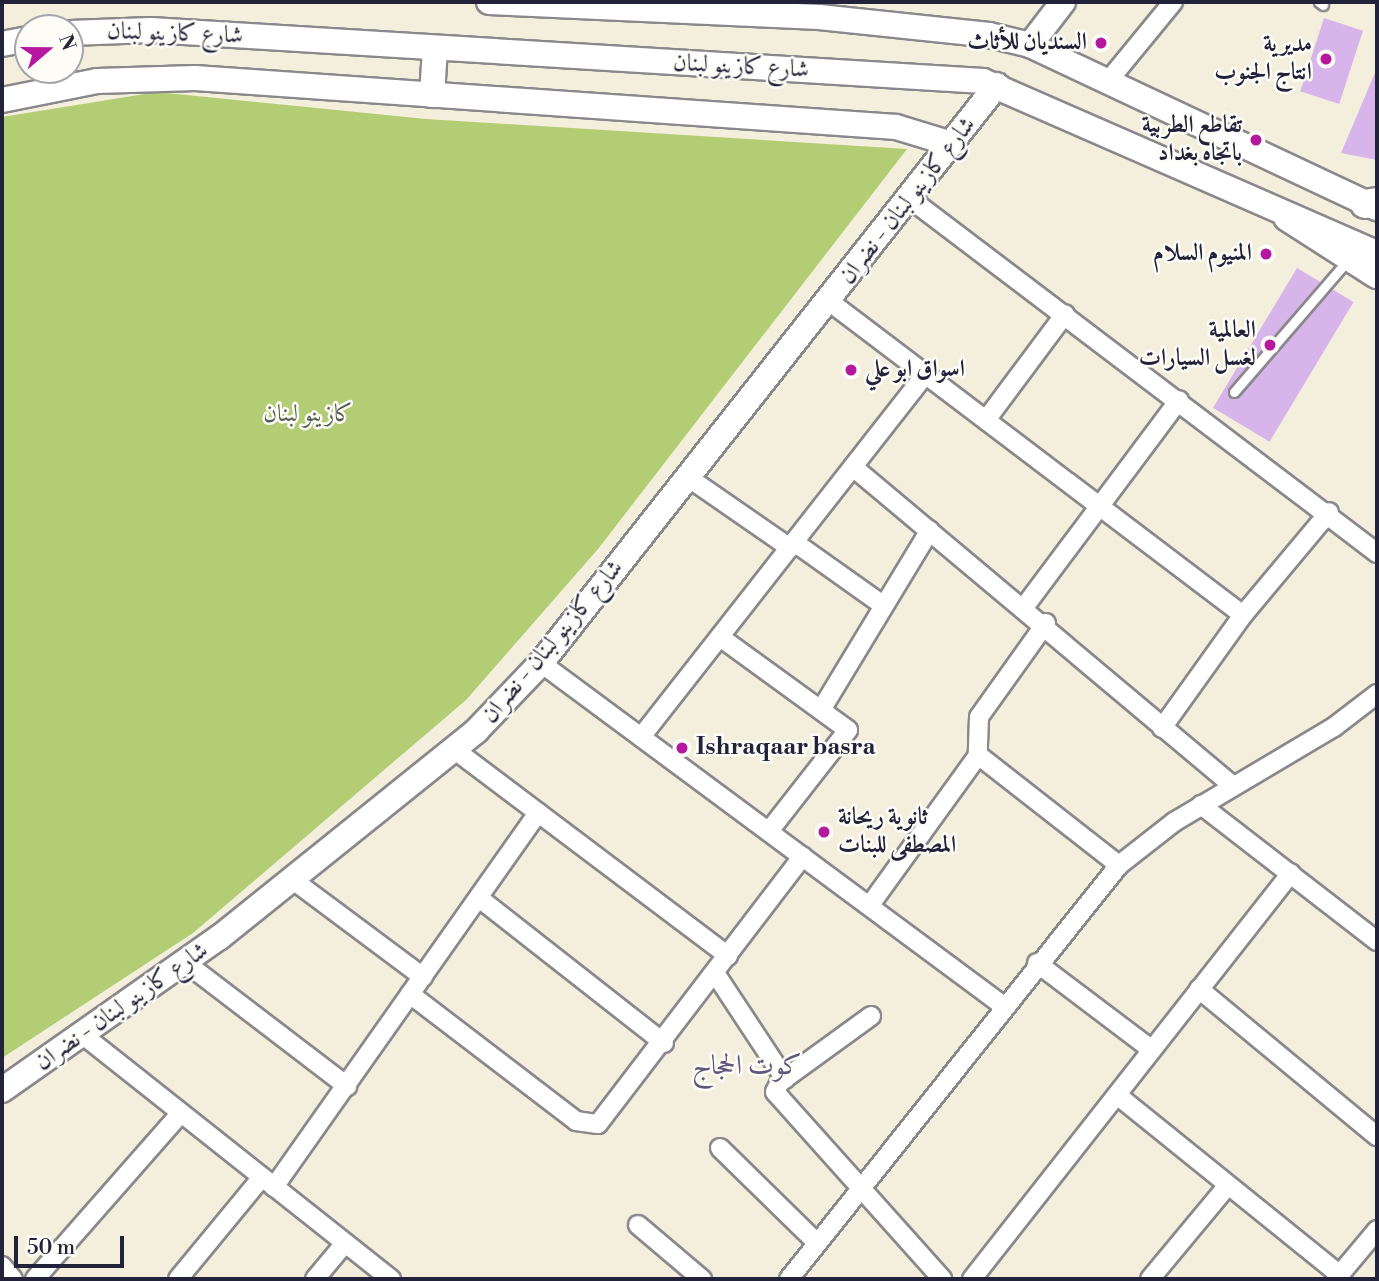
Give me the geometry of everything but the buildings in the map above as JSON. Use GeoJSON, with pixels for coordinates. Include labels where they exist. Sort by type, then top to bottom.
{"type":"FeatureCollection","features":[{"type":"Feature","properties":{"kind":"main road"},"geometry":{"type":"LineString","coordinates":[[1288,217],[1364,255],[1377,274]]}},
{"type":"Feature","properties":{"kind":"street","name":"شارع كازينو لبنان"},"geometry":{"type":"LineString","coordinates":[[488,2],[826,10],[1030,45],[1373,205]]}},
{"type":"Feature","properties":{"kind":"street"},"geometry":{"type":"LineString","coordinates":[[1030,45],[1063,2]]}},
{"type":"Feature","properties":{"kind":"street"},"geometry":{"type":"LineString","coordinates":[[1109,80],[1173,2]]}},
{"type":"Feature","properties":{"kind":"street","name":"شارع كازينو لبنان"},"geometry":{"type":"LineString","coordinates":[[84,32],[151,30],[997,85],[1288,217]]}},
{"type":"Feature","properties":{"kind":"street"},"geometry":{"type":"LineString","coordinates":[[432,95],[435,48]]}},
{"type":"Feature","properties":{"kind":"street"},"geometry":{"type":"LineString","coordinates":[[2,100],[97,81],[162,77],[908,129],[952,144]]}},
{"type":"Feature","properties":{"kind":"street","name":"شارع كازينو لبنان - نضران"},"geometry":{"type":"LineString","coordinates":[[2,1090],[186,963],[455,750],[541,663],[830,302],[997,85]]}},
{"type":"Feature","properties":{"kind":"street"},"geometry":{"type":"LineString","coordinates":[[909,198],[1329,512],[1377,554]]}},
{"type":"Feature","properties":{"kind":"street"},"geometry":{"type":"LineString","coordinates":[[830,302],[1243,615]]}},
{"type":"Feature","properties":{"kind":"street"},"geometry":{"type":"LineString","coordinates":[[986,420],[1065,314]]}},
{"type":"Feature","properties":{"kind":"street"},"geometry":{"type":"LineString","coordinates":[[641,737],[926,375]]}},
{"type":"Feature","properties":{"kind":"street"},"geometry":{"type":"LineString","coordinates":[[1025,606],[1097,504],[1180,400]]}},
{"type":"Feature","properties":{"kind":"street"},"geometry":{"type":"LineString","coordinates":[[853,467],[1046,623],[1162,728],[1233,786]]}},
{"type":"Feature","properties":{"kind":"street"},"geometry":{"type":"LineString","coordinates":[[690,478],[884,606]]}},
{"type":"Feature","properties":{"kind":"street"},"geometry":{"type":"LineString","coordinates":[[1162,728],[1243,615],[1329,512]]}},
{"type":"Feature","properties":{"kind":"street"},"geometry":{"type":"LineString","coordinates":[[821,710],[930,530]]}},
{"type":"Feature","properties":{"kind":"street"},"geometry":{"type":"LineString","coordinates":[[870,905],[978,755],[979,717],[1046,623]]}},
{"type":"Feature","properties":{"kind":"street"},"geometry":{"type":"LineString","coordinates":[[720,637],[848,730],[769,831]]}},
{"type":"Feature","properties":{"kind":"street"},"geometry":{"type":"LineString","coordinates":[[541,663],[1005,1007]]}},
{"type":"Feature","properties":{"kind":"street"},"geometry":{"type":"LineString","coordinates":[[789,1279],[1037,963],[1119,865],[1201,805],[1377,694]]}},
{"type":"Feature","properties":{"kind":"street"},"geometry":{"type":"LineString","coordinates":[[455,750],[728,956]]}},
{"type":"Feature","properties":{"kind":"street"},"geometry":{"type":"LineString","coordinates":[[978,755],[1119,865]]}},
{"type":"Feature","properties":{"kind":"street"},"geometry":{"type":"LineString","coordinates":[[1201,805],[1377,941]]}},
{"type":"Feature","properties":{"kind":"street"},"geometry":{"type":"LineString","coordinates":[[178,1279],[268,1182],[346,1086],[538,813]]}},
{"type":"Feature","properties":{"kind":"street"},"geometry":{"type":"LineString","coordinates":[[410,994],[583,1124],[605,1121],[803,856]]}},
{"type":"Feature","properties":{"kind":"street"},"geometry":{"type":"LineString","coordinates":[[972,1279],[1291,873]]}},
{"type":"Feature","properties":{"kind":"street"},"geometry":{"type":"LineString","coordinates":[[293,880],[423,977]]}},
{"type":"Feature","properties":{"kind":"street"},"geometry":{"type":"LineString","coordinates":[[479,898],[664,1043]]}},
{"type":"Feature","properties":{"kind":"street"},"geometry":{"type":"LineString","coordinates":[[186,963],[346,1086]]}},
{"type":"Feature","properties":{"kind":"street"},"geometry":{"type":"LineString","coordinates":[[1037,963],[1152,1050]]}},
{"type":"Feature","properties":{"kind":"street"},"geometry":{"type":"LineString","coordinates":[[715,973],[785,1079]]}},
{"type":"Feature","properties":{"kind":"street"},"geometry":{"type":"LineString","coordinates":[[1199,989],[1377,1136]]}},
{"type":"Feature","properties":{"kind":"street"},"geometry":{"type":"LineString","coordinates":[[871,1016],[785,1079],[777,1098],[939,1278]]}},
{"type":"Feature","properties":{"kind":"street"},"geometry":{"type":"LineString","coordinates":[[83,1035],[391,1279]]}},
{"type":"Feature","properties":{"kind":"street"},"geometry":{"type":"LineString","coordinates":[[1117,1095],[1338,1277],[1377,1230]]}},
{"type":"Feature","properties":{"kind":"street"},"geometry":{"type":"LineString","coordinates":[[35,1279],[181,1113]]}},
{"type":"Feature","properties":{"kind":"street"},"geometry":{"type":"LineString","coordinates":[[720,1149],[817,1243]]}},
{"type":"Feature","properties":{"kind":"street"},"geometry":{"type":"LineString","coordinates":[[1150,1279],[1228,1185]]}},
{"type":"Feature","properties":{"kind":"street"},"geometry":{"type":"LineString","coordinates":[[638,1225],[702,1279]]}},
{"type":"Feature","properties":{"kind":"street"},"geometry":{"type":"LineString","coordinates":[[315,1279],[345,1243]]}},
{"type":"Feature","properties":{"kind":"street"},"geometry":{"type":"LineString","coordinates":[[2,1266],[13,1279]]}},
{"type":"Feature","properties":{"kind":"lane"},"geometry":{"type":"LineString","coordinates":[[1234,392],[1364,255]]}},
{"type":"Feature","properties":{"kind":"green space","name":"كازينو لبنان"},"geometry":{"type":"Polygon","coordinates":[[[157,92],[426,119],[907,149],[598,549],[466,700],[193,933],[2,1058],[2,117],[157,92]]]}},
{"type":"Feature","properties":{"kind":"place","name":"السنديان للأثاث"},"geometry":{"type":"Point","coordinates":[1101,43]}},
{"type":"Feature","properties":{"kind":"place","name":"مديرية انتاج الجنوب"},"geometry":{"type":"Point","coordinates":[1326,59]}},
{"type":"Feature","properties":{"kind":"place","name":"تقاطع الطربية باتجاه بغداد"},"geometry":{"type":"Point","coordinates":[1256,140]}},
{"type":"Feature","properties":{"kind":"place","name":"المنيوم السلام"},"geometry":{"type":"Point","coordinates":[1266,254]}},
{"type":"Feature","properties":{"kind":"place","name":"العالمية لغسل السيارات"},"geometry":{"type":"Point","coordinates":[1270,345]}},
{"type":"Feature","properties":{"kind":"place","name":"اسواق ابو علي"},"geometry":{"type":"Point","coordinates":[851,370]}},
{"type":"Feature","properties":{"kind":"place","name":"Ishraqaar basra"},"geometry":{"type":"Point","coordinates":[682,748]}},
{"type":"Feature","properties":{"kind":"place","name":"ثانوية ريحانة المصطفى للبنات"},"geometry":{"type":"Point","coordinates":[824,832]}},
{"type":"Feature","properties":{"kind":"district","name":"كوت الحجاج"},"geometry":{"type":"Point","coordinates":[747,1066]}}]}
